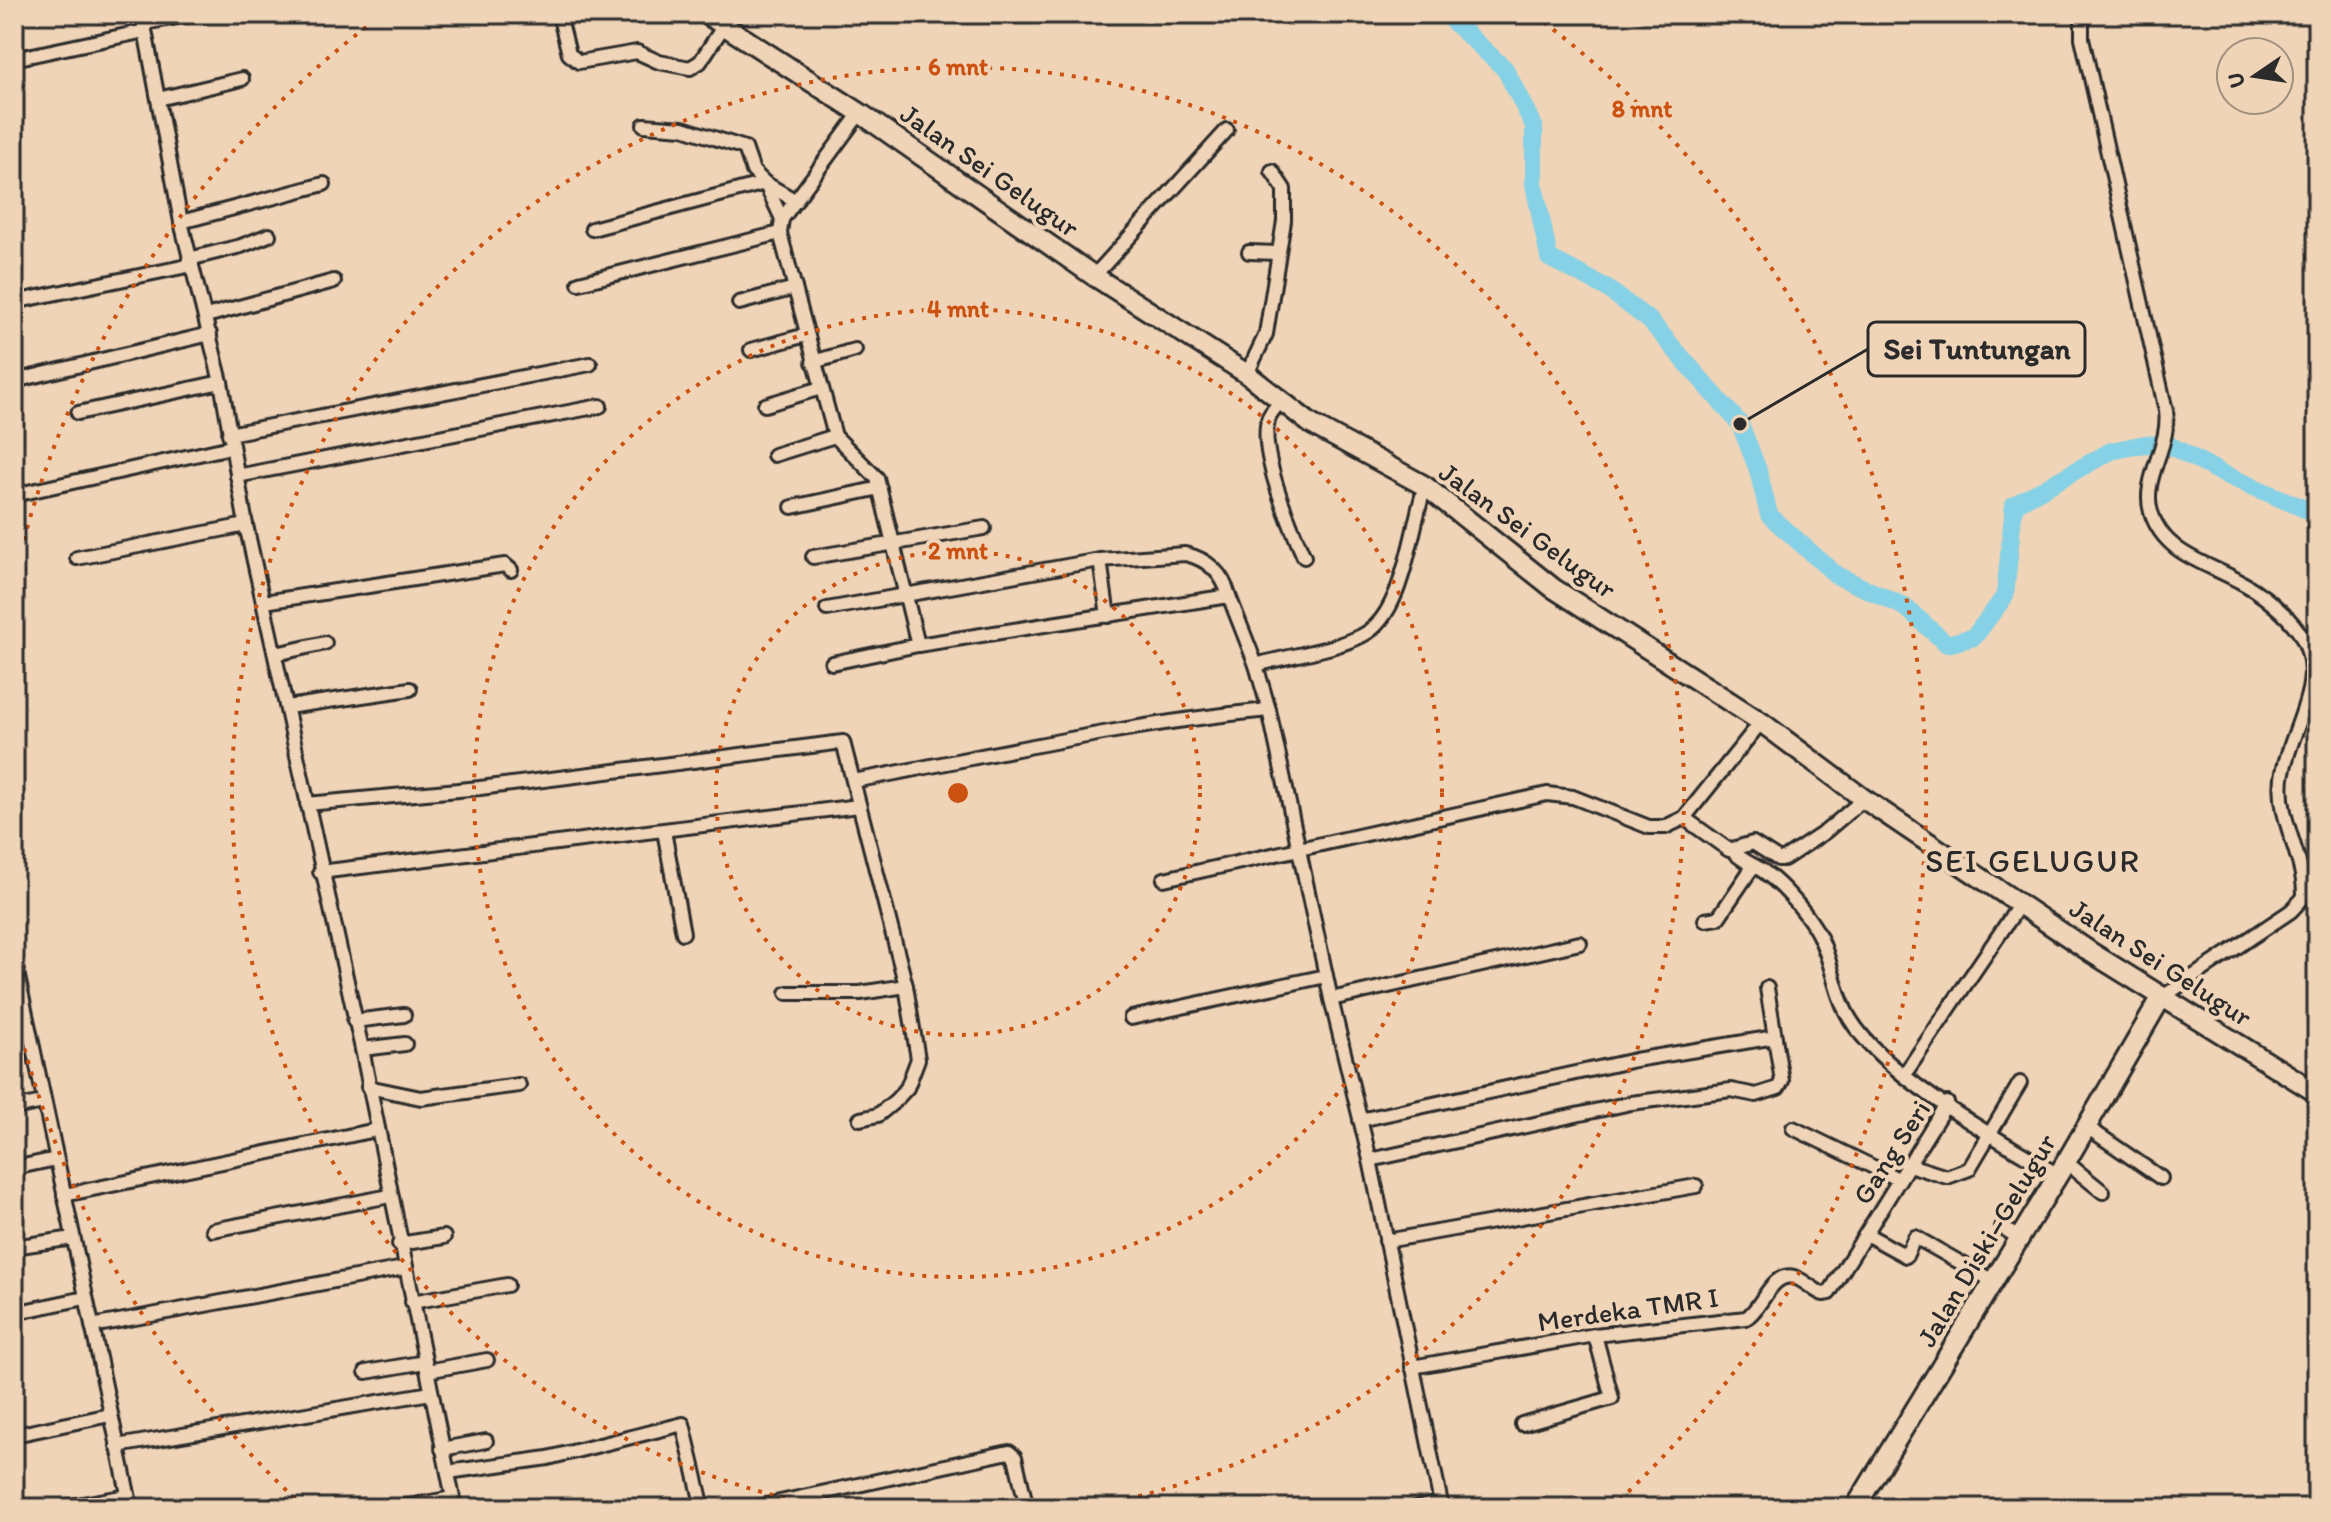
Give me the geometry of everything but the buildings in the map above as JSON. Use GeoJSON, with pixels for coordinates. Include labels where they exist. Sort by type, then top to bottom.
{"type":"FeatureCollection","features":[{"type":"Feature","properties":{"kind":"main road","name":"Jalan Sei Gelugur"},"geometry":{"type":"LineString","coordinates":[[706,14],[860,113],[1094,276],[1247,374],[1280,402],[1344,445],[1425,486],[1553,588],[1761,722],[1864,799],[2020,904],[2161,998],[2317,1093]]}},
{"type":"Feature","properties":{"kind":"main road","name":"Jalan Diski–Gelugur"},"geometry":{"type":"LineString","coordinates":[[1855,1508],[2062,1169],[2161,998]]}},
{"type":"Feature","properties":{"kind":"street"},"geometry":{"type":"LineString","coordinates":[[14,59],[143,23],[195,14]]}},
{"type":"Feature","properties":{"kind":"street"},"geometry":{"type":"LineString","coordinates":[[559,14],[569,54],[579,62],[637,52],[659,62],[690,68],[704,56],[723,27]]}},
{"type":"Feature","properties":{"kind":"street"},"geometry":{"type":"LineString","coordinates":[[2082,14],[2082,38],[2166,411],[2165,435],[2151,485],[2151,512],[2174,548],[2243,583],[2286,617],[2304,641],[2313,680],[2283,770],[2281,796],[2283,814],[2310,897],[2161,998]]}},
{"type":"Feature","properties":{"kind":"street"},"geometry":{"type":"LineString","coordinates":[[143,23],[181,222],[221,382],[246,525],[276,654],[320,872],[362,1049],[399,1244],[454,1503],[397,1508]]}},
{"type":"Feature","properties":{"kind":"street"},"geometry":{"type":"LineString","coordinates":[[158,99],[242,79]]}},
{"type":"Feature","properties":{"kind":"street"},"geometry":{"type":"LineString","coordinates":[[860,113],[782,219],[780,233],[835,436],[875,472],[918,645]]}},
{"type":"Feature","properties":{"kind":"street"},"geometry":{"type":"LineString","coordinates":[[644,125],[683,128],[733,142],[747,151],[753,171],[765,183],[796,201]]}},
{"type":"Feature","properties":{"kind":"street"},"geometry":{"type":"LineString","coordinates":[[1094,276],[1227,130]]}},
{"type":"Feature","properties":{"kind":"street"},"geometry":{"type":"LineString","coordinates":[[1247,374],[1266,334],[1284,221],[1284,189],[1272,171]]}},
{"type":"Feature","properties":{"kind":"street"},"geometry":{"type":"LineString","coordinates":[[765,183],[782,219]]}},
{"type":"Feature","properties":{"kind":"street"},"geometry":{"type":"LineString","coordinates":[[592,229],[765,183]]}},
{"type":"Feature","properties":{"kind":"street"},"geometry":{"type":"LineString","coordinates":[[181,222],[324,184]]}},
{"type":"Feature","properties":{"kind":"street"},"geometry":{"type":"LineString","coordinates":[[579,283],[780,233]]}},
{"type":"Feature","properties":{"kind":"street"},"geometry":{"type":"LineString","coordinates":[[14,302],[190,262],[269,235]]}},
{"type":"Feature","properties":{"kind":"street"},"geometry":{"type":"LineString","coordinates":[[1249,252],[1278,253]]}},
{"type":"Feature","properties":{"kind":"street"},"geometry":{"type":"LineString","coordinates":[[206,316],[334,281]]}},
{"type":"Feature","properties":{"kind":"street"},"geometry":{"type":"LineString","coordinates":[[739,303],[795,288]]}},
{"type":"Feature","properties":{"kind":"street"},"geometry":{"type":"LineString","coordinates":[[14,381],[210,334]]}},
{"type":"Feature","properties":{"kind":"street"},"geometry":{"type":"LineString","coordinates":[[751,350],[806,335]]}},
{"type":"Feature","properties":{"kind":"street"},"geometry":{"type":"LineString","coordinates":[[813,362],[855,350]]}},
{"type":"Feature","properties":{"kind":"street"},"geometry":{"type":"LineString","coordinates":[[14,495],[230,440],[590,364]]}},
{"type":"Feature","properties":{"kind":"street"},"geometry":{"type":"LineString","coordinates":[[78,413],[221,382]]}},
{"type":"Feature","properties":{"kind":"street"},"geometry":{"type":"LineString","coordinates":[[765,405],[821,388]]}},
{"type":"Feature","properties":{"kind":"street"},"geometry":{"type":"LineString","coordinates":[[1280,402],[1269,417],[1267,437],[1278,493],[1304,557]]}},
{"type":"Feature","properties":{"kind":"street"},"geometry":{"type":"LineString","coordinates":[[237,476],[600,406]]}},
{"type":"Feature","properties":{"kind":"street"},"geometry":{"type":"LineString","coordinates":[[774,455],[835,436]]}},
{"type":"Feature","properties":{"kind":"street"},"geometry":{"type":"LineString","coordinates":[[1256,665],[1361,636],[1377,627],[1391,603],[1405,565],[1425,486]]}},
{"type":"Feature","properties":{"kind":"street"},"geometry":{"type":"LineString","coordinates":[[792,507],[880,488]]}},
{"type":"Feature","properties":{"kind":"street"},"geometry":{"type":"LineString","coordinates":[[77,558],[246,525]]}},
{"type":"Feature","properties":{"kind":"street"},"geometry":{"type":"LineString","coordinates":[[813,557],[984,528]]}},
{"type":"Feature","properties":{"kind":"street"},"geometry":{"type":"LineString","coordinates":[[827,609],[1100,560],[1185,554],[1195,556],[1219,574],[1256,665],[1269,710],[1331,999],[1370,1160],[1441,1505],[1415,1508]]}},
{"type":"Feature","properties":{"kind":"street"},"geometry":{"type":"LineString","coordinates":[[1100,560],[1108,616]]}},
{"type":"Feature","properties":{"kind":"street"},"geometry":{"type":"LineString","coordinates":[[264,602],[505,565],[511,570]]}},
{"type":"Feature","properties":{"kind":"street"},"geometry":{"type":"LineString","coordinates":[[832,663],[918,645],[1229,596]]}},
{"type":"Feature","properties":{"kind":"street"},"geometry":{"type":"LineString","coordinates":[[276,654],[325,643]]}},
{"type":"Feature","properties":{"kind":"street"},"geometry":{"type":"LineString","coordinates":[[287,707],[410,689]]}},
{"type":"Feature","properties":{"kind":"street"},"geometry":{"type":"LineString","coordinates":[[854,781],[1035,745],[1214,715],[1269,710]]}},
{"type":"Feature","properties":{"kind":"street"},"geometry":{"type":"LineString","coordinates":[[1164,879],[1547,794],[1573,797],[1649,827],[1665,827],[1684,818],[1761,722]]}},
{"type":"Feature","properties":{"kind":"street"},"geometry":{"type":"LineString","coordinates":[[307,804],[480,788],[838,741],[846,747],[906,986],[917,1065],[907,1088],[895,1101],[878,1115],[860,1119]]}},
{"type":"Feature","properties":{"kind":"street"},"geometry":{"type":"LineString","coordinates":[[1732,850],[1753,843],[1778,859],[1784,859],[1825,832],[1864,799]]}},
{"type":"Feature","properties":{"kind":"street"},"geometry":{"type":"LineString","coordinates":[[320,872],[859,806]]}},
{"type":"Feature","properties":{"kind":"street"},"geometry":{"type":"LineString","coordinates":[[1684,818],[1723,847],[1732,850],[1752,868],[1768,874],[1816,929],[1837,994],[1850,1018],[1881,1058],[1947,1103]]}},
{"type":"Feature","properties":{"kind":"street"},"geometry":{"type":"LineString","coordinates":[[664,831],[683,933]]}},
{"type":"Feature","properties":{"kind":"street"},"geometry":{"type":"LineString","coordinates":[[1705,920],[1718,918],[1752,868]]}},
{"type":"Feature","properties":{"kind":"street"},"geometry":{"type":"LineString","coordinates":[[1904,1075],[2020,904]]}},
{"type":"Feature","properties":{"kind":"street"},"geometry":{"type":"LineString","coordinates":[[1331,999],[1580,943]]}},
{"type":"Feature","properties":{"kind":"street"},"geometry":{"type":"LineString","coordinates":[[14,958],[18,989],[129,1502],[59,1508]]}},
{"type":"Feature","properties":{"kind":"street"},"geometry":{"type":"LineString","coordinates":[[1131,1018],[1326,976]]}},
{"type":"Feature","properties":{"kind":"street"},"geometry":{"type":"LineString","coordinates":[[787,993],[860,993],[906,986]]}},
{"type":"Feature","properties":{"kind":"street"},"geometry":{"type":"LineString","coordinates":[[1370,1160],[1682,1094],[1731,1090],[1756,1095],[1778,1088],[1782,1081],[1767,988]]}},
{"type":"Feature","properties":{"kind":"street"},"geometry":{"type":"LineString","coordinates":[[354,1021],[404,1015]]}},
{"type":"Feature","properties":{"kind":"street"},"geometry":{"type":"LineString","coordinates":[[1360,1120],[1635,1060],[1775,1037]]}},
{"type":"Feature","properties":{"kind":"street"},"geometry":{"type":"LineString","coordinates":[[362,1049],[405,1044]]}},
{"type":"Feature","properties":{"kind":"street"},"geometry":{"type":"LineString","coordinates":[[1906,1164],[1936,1176],[1955,1176],[1969,1169],[1992,1135],[2020,1083]]}},
{"type":"Feature","properties":{"kind":"street"},"geometry":{"type":"LineString","coordinates":[[368,1087],[421,1098],[519,1085]]}},
{"type":"Feature","properties":{"kind":"street"},"geometry":{"type":"LineString","coordinates":[[14,1108],[43,1102]]}},
{"type":"Feature","properties":{"kind":"street","name":"Gang Seri"},"geometry":{"type":"LineString","coordinates":[[1829,1293],[1906,1164],[1947,1103],[1992,1135],[2103,1192]]}},
{"type":"Feature","properties":{"kind":"street"},"geometry":{"type":"LineString","coordinates":[[2087,1127],[2161,1178]]}},
{"type":"Feature","properties":{"kind":"street"},"geometry":{"type":"LineString","coordinates":[[1793,1128],[1898,1179]]}},
{"type":"Feature","properties":{"kind":"street"},"geometry":{"type":"LineString","coordinates":[[64,1195],[376,1130]]}},
{"type":"Feature","properties":{"kind":"street"},"geometry":{"type":"LineString","coordinates":[[14,1168],[56,1159]]}},
{"type":"Feature","properties":{"kind":"street"},"geometry":{"type":"LineString","coordinates":[[1386,1241],[1696,1186]]}},
{"type":"Feature","properties":{"kind":"street"},"geometry":{"type":"LineString","coordinates":[[213,1230],[390,1196]]}},
{"type":"Feature","properties":{"kind":"street"},"geometry":{"type":"LineString","coordinates":[[2002,1227],[2020,1239]]}},
{"type":"Feature","properties":{"kind":"street"},"geometry":{"type":"LineString","coordinates":[[1866,1234],[1906,1256],[1915,1237],[1993,1281]]}},
{"type":"Feature","properties":{"kind":"street"},"geometry":{"type":"LineString","coordinates":[[399,1244],[444,1237]]}},
{"type":"Feature","properties":{"kind":"street"},"geometry":{"type":"LineString","coordinates":[[14,1247],[73,1238]]}},
{"type":"Feature","properties":{"kind":"street"},"geometry":{"type":"LineString","coordinates":[[92,1326],[404,1268]]}},
{"type":"Feature","properties":{"kind":"street","name":"Merdeka TMR I"},"geometry":{"type":"LineString","coordinates":[[1412,1367],[1595,1335],[1746,1318],[1778,1280],[1786,1277],[1797,1278],[1823,1294],[1829,1293]]}},
{"type":"Feature","properties":{"kind":"street"},"geometry":{"type":"LineString","coordinates":[[412,1302],[507,1285]]}},
{"type":"Feature","properties":{"kind":"street"},"geometry":{"type":"LineString","coordinates":[[14,1313],[85,1298]]}},
{"type":"Feature","properties":{"kind":"street"},"geometry":{"type":"LineString","coordinates":[[1522,1424],[1612,1398],[1595,1335]]}},
{"type":"Feature","properties":{"kind":"street"},"geometry":{"type":"LineString","coordinates":[[366,1372],[487,1360]]}},
{"type":"Feature","properties":{"kind":"street"},"geometry":{"type":"LineString","coordinates":[[117,1446],[431,1393]]}},
{"type":"Feature","properties":{"kind":"street"},"geometry":{"type":"LineString","coordinates":[[20,1434],[110,1415]]}},
{"type":"Feature","properties":{"kind":"street"},"geometry":{"type":"LineString","coordinates":[[448,1472],[548,1458],[683,1424],[703,1508]]}},
{"type":"Feature","properties":{"kind":"street"},"geometry":{"type":"LineString","coordinates":[[442,1449],[486,1441]]}},
{"type":"Feature","properties":{"kind":"street"},"geometry":{"type":"LineString","coordinates":[[753,1508],[1009,1452],[1015,1457],[1027,1508]]}},
{"type":"Feature","properties":{"kind":"waterway"},"geometry":{"type":"LineString","coordinates":[[1445,14],[1505,69],[1534,126],[1534,184],[1549,258],[1605,287],[1649,320],[1740,424],[1758,470],[1769,515],[1836,575],[1905,607],[1947,644],[1974,637],[2005,596],[2014,505],[2111,451],[2145,444],[2171,446],[2221,473],[2317,514]]}},
{"type":"Feature","properties":{"kind":"place","name":"Sei Tuntungan"},"geometry":{"type":"Point","coordinates":[1740,424]}},
{"type":"Feature","properties":{"kind":"district","name":"SEI GELUGUR"},"geometry":{"type":"Point","coordinates":[2033,861]}}]}
